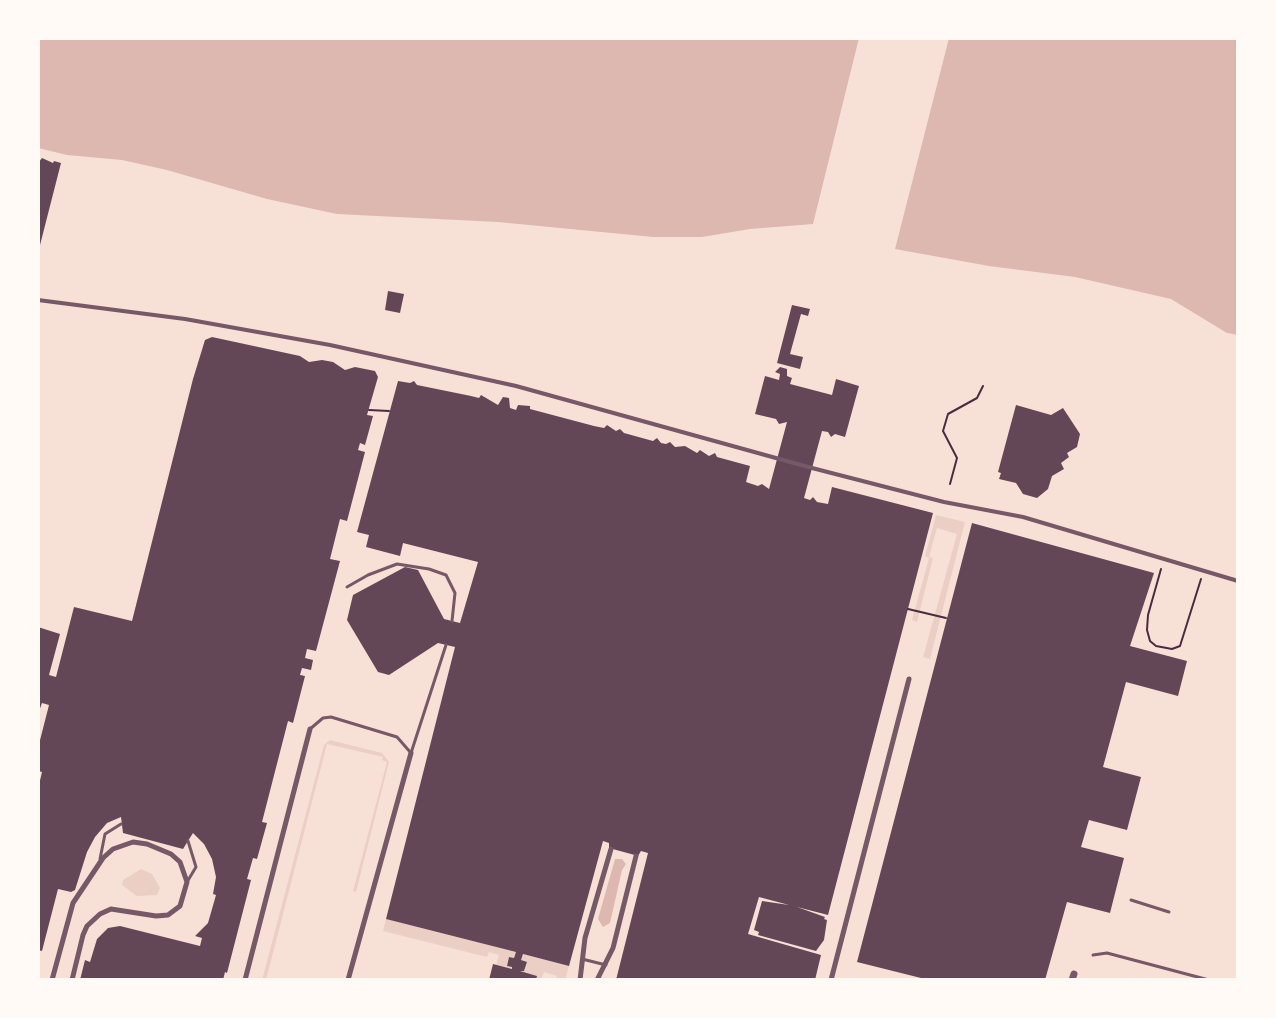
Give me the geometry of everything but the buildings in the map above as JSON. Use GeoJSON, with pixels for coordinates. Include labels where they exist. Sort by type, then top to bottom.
{"type":"FeatureCollection","features":[{"type":"Feature","properties":{"kind":"street"},"geometry":{"type":"LineString","coordinates":[[38,300],[185,319],[287,337],[516,386],[812,468],[944,502],[1023,517],[1238,581]]}},
{"type":"Feature","properties":{"kind":"street"},"geometry":{"type":"LineString","coordinates":[[831,980],[909,679]]}},
{"type":"Feature","properties":{"kind":"street"},"geometry":{"type":"LineString","coordinates":[[245,980],[310,729]]}},
{"type":"Feature","properties":{"kind":"street"},"geometry":{"type":"LineString","coordinates":[[348,980],[411,753]]}},
{"type":"Feature","properties":{"kind":"street"},"geometry":{"type":"LineString","coordinates":[[52,980],[73,903],[99,862],[125,843],[147,844],[171,854],[180,862],[187,882],[180,906],[168,915],[156,916],[111,909],[93,919],[83,935],[72,980]]}},
{"type":"Feature","properties":{"kind":"street"},"geometry":{"type":"LineString","coordinates":[[580,980],[589,924],[611,849]]}},
{"type":"Feature","properties":{"kind":"street"},"geometry":{"type":"LineString","coordinates":[[597,980],[613,948],[636,856]]}},
{"type":"Feature","properties":{"kind":"lane"},"geometry":{"type":"LineString","coordinates":[[347,587],[397,564],[429,569],[446,575],[455,593],[452,621]]}},
{"type":"Feature","properties":{"kind":"lane"},"geometry":{"type":"LineString","coordinates":[[411,753],[446,645]]}},
{"type":"Feature","properties":{"kind":"lane"},"geometry":{"type":"LineString","coordinates":[[310,729],[323,718],[331,717],[397,737],[411,753]]}},
{"type":"Feature","properties":{"kind":"lane"},"geometry":{"type":"LineString","coordinates":[[99,862],[105,834],[121,824]]}},
{"type":"Feature","properties":{"kind":"lane"},"geometry":{"type":"LineString","coordinates":[[187,882],[196,867],[188,841]]}},
{"type":"Feature","properties":{"kind":"lane"},"geometry":{"type":"LineString","coordinates":[[1131,900],[1169,912]]}},
{"type":"Feature","properties":{"kind":"lane"},"geometry":{"type":"LineString","coordinates":[[1093,955],[1107,953],[1209,980]]}},
{"type":"Feature","properties":{"kind":"lane"},"geometry":{"type":"LineString","coordinates":[[582,959],[606,965]]}},
{"type":"Feature","properties":{"kind":"path"},"geometry":{"type":"LineString","coordinates":[[950,484],[957,458],[943,431],[948,414],[977,398],[983,386]]}},
{"type":"Feature","properties":{"kind":"path"},"geometry":{"type":"LineString","coordinates":[[369,410],[389,411]]}},
{"type":"Feature","properties":{"kind":"path"},"geometry":{"type":"LineString","coordinates":[[1165,558],[1148,615],[1147,630],[1150,641],[1156,646],[1172,649],[1180,646],[1203,570]]}},
{"type":"Feature","properties":{"kind":"path"},"geometry":{"type":"LineString","coordinates":[[908,609],[946,618]]}},
{"type":"Feature","properties":{"kind":"shaded area"},"geometry":{"type":"Polygon","coordinates":[[[38,38],[1238,38],[1238,335],[1227,333],[1171,299],[1075,277],[895,249],[813,224],[702,237],[653,237],[498,222],[337,214],[267,199],[122,160],[67,155],[38,148],[38,38]]]}},
{"type":"Feature","properties":{"kind":"shaded area"},"geometry":{"type":"Polygon","coordinates":[[[936,515],[965,522],[930,659],[923,657],[957,534],[937,528],[917,622],[912,620],[929,558],[925,556],[936,515]]]}},
{"type":"Feature","properties":{"kind":"shaded area"},"geometry":{"type":"Polygon","coordinates":[[[330,740],[382,753],[389,762],[356,892],[353,891],[387,762],[382,760],[383,757],[327,744],[266,980],[262,980],[324,745],[330,740]]]}},
{"type":"Feature","properties":{"kind":"shaded area"},"geometry":{"type":"Polygon","coordinates":[[[615,859],[622,859],[626,864],[610,923],[603,927],[598,919],[615,859]]]}},
{"type":"Feature","properties":{"kind":"shaded area"},"geometry":{"type":"Polygon","coordinates":[[[141,869],[152,874],[160,888],[157,895],[137,896],[122,885],[123,880],[141,869]]]}},
{"type":"Feature","properties":{"kind":"shaded area"},"geometry":{"type":"Polygon","coordinates":[[[386,919],[516,952],[514,958],[509,957],[507,965],[512,969],[496,965],[499,955],[489,952],[487,957],[383,931],[386,919]]]}},
{"type":"Feature","properties":{"kind":"shaded area"},"geometry":{"type":"Polygon","coordinates":[[[523,954],[569,966],[565,980],[556,980],[557,976],[544,972],[538,980],[537,976],[520,971],[525,970],[527,963],[521,960],[523,954]]]}},
{"type":"Feature","properties":{"kind":"pier"},"geometry":{"type":"Polygon","coordinates":[[[859,38],[949,38],[894,253],[812,228],[859,38]]]}}]}
